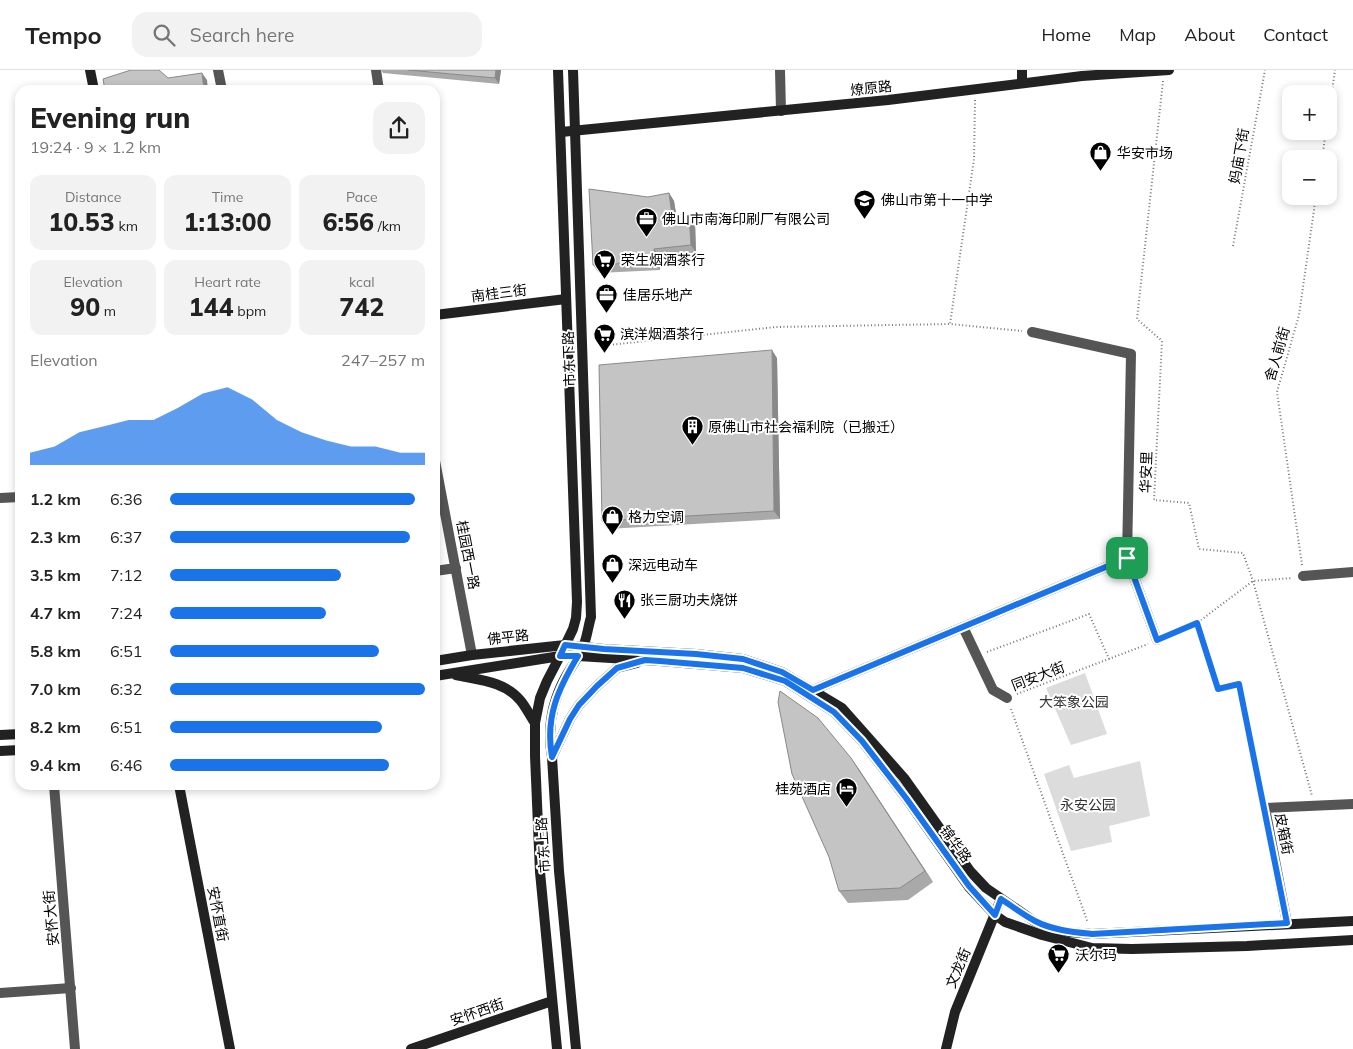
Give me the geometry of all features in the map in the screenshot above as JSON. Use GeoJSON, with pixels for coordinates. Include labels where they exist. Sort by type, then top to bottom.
{"type":"FeatureCollection","features":[{"type":"Feature","properties":{"kind":"main road"},"geometry":{"type":"LineString","coordinates":[[90,70],[93,85]]}},
{"type":"Feature","properties":{"kind":"main road","name":"市东下路"},"geometry":{"type":"LineString","coordinates":[[558,70],[577,602],[573,629],[565,645]]}},
{"type":"Feature","properties":{"kind":"main road","name":"市东下路"},"geometry":{"type":"LineString","coordinates":[[573,70],[591,602],[591,617],[584,646]]}},
{"type":"Feature","properties":{"kind":"main road"},"geometry":{"type":"LineString","coordinates":[[1022,70],[1022,83]]}},
{"type":"Feature","properties":{"kind":"main road","name":"燎原路"},"geometry":{"type":"LineString","coordinates":[[561,132],[888,100],[1082,76],[1169,70]]}},
{"type":"Feature","properties":{"kind":"main road","name":"南桂三街"},"geometry":{"type":"LineString","coordinates":[[440,314],[566,299]]}},
{"type":"Feature","properties":{"kind":"main road","name":"佛平路"},"geometry":{"type":"LineString","coordinates":[[440,660],[565,645],[584,646]]}},
{"type":"Feature","properties":{"kind":"main road","name":"市东上路"},"geometry":{"type":"LineString","coordinates":[[557,1049],[540,872],[535,724],[540,698],[565,645]]}},
{"type":"Feature","properties":{"kind":"main road","name":"市东上路"},"geometry":{"type":"LineString","coordinates":[[576,1049],[558,871],[552,757],[549,743],[550,719],[564,679],[584,646]]}},
{"type":"Feature","properties":{"kind":"main road","name":"锦华路"},"geometry":{"type":"LineString","coordinates":[[584,646],[743,659],[782,672],[813,690],[842,708],[904,778],[970,871],[986,888],[1034,921],[1048,927],[1092,934],[1353,920]]}},
{"type":"Feature","properties":{"kind":"main road","name":"佛平路"},"geometry":{"type":"LineString","coordinates":[[440,675],[560,656],[578,656]]}},
{"type":"Feature","properties":{"kind":"main road","name":"锦华路"},"geometry":{"type":"LineString","coordinates":[[578,656],[743,668],[785,681],[834,712],[862,741],[906,798],[969,886],[995,915],[1005,922],[1042,935],[1092,948],[1132,949],[1247,946],[1353,940]]}},
{"type":"Feature","properties":{"kind":"main road"},"geometry":{"type":"LineString","coordinates":[[552,757],[570,719],[579,705],[597,686],[617,668],[645,660]]}},
{"type":"Feature","properties":{"kind":"main road"},"geometry":{"type":"LineString","coordinates":[[450,674],[499,684],[520,701],[535,724]]}},
{"type":"Feature","properties":{"kind":"main road"},"geometry":{"type":"LineString","coordinates":[[0,735],[15,734]]}},
{"type":"Feature","properties":{"kind":"main road"},"geometry":{"type":"LineString","coordinates":[[0,751],[15,750]]}},
{"type":"Feature","properties":{"kind":"main road","name":"安怀直街"},"geometry":{"type":"LineString","coordinates":[[180,790],[230,1049]]}},
{"type":"Feature","properties":{"kind":"main road","name":"文龙街"},"geometry":{"type":"LineString","coordinates":[[946,1049],[955,1012],[1001,899]]}},
{"type":"Feature","properties":{"kind":"main road","name":"安怀西街"},"geometry":{"type":"LineString","coordinates":[[411,1049],[552,1001]]}},
{"type":"Feature","properties":{"kind":"street"},"geometry":{"type":"LineString","coordinates":[[218,70],[221,85]]}},
{"type":"Feature","properties":{"kind":"street"},"geometry":{"type":"LineString","coordinates":[[376,70],[378,85]]}},
{"type":"Feature","properties":{"kind":"street"},"geometry":{"type":"LineString","coordinates":[[780,70],[781,111]]}},
{"type":"Feature","properties":{"kind":"street"},"geometry":{"type":"LineString","coordinates":[[1032,332],[1132,354],[1127,558],[1157,640]]}},
{"type":"Feature","properties":{"kind":"street","name":"桂园西一路"},"geometry":{"type":"LineString","coordinates":[[440,486],[472,655]]}},
{"type":"Feature","properties":{"kind":"street"},"geometry":{"type":"LineString","coordinates":[[0,498],[15,497]]}},
{"type":"Feature","properties":{"kind":"street"},"geometry":{"type":"LineString","coordinates":[[813,690],[1127,558]]}},
{"type":"Feature","properties":{"kind":"street"},"geometry":{"type":"LineString","coordinates":[[440,570],[456,568]]}},
{"type":"Feature","properties":{"kind":"street"},"geometry":{"type":"LineString","coordinates":[[1303,576],[1353,572]]}},
{"type":"Feature","properties":{"kind":"street"},"geometry":{"type":"LineString","coordinates":[[963,627],[993,690],[1007,698]]}},
{"type":"Feature","properties":{"kind":"street","name":"安怀大街"},"geometry":{"type":"LineString","coordinates":[[54,790],[75,1049]]}},
{"type":"Feature","properties":{"kind":"street","name":"皮箱街"},"geometry":{"type":"LineString","coordinates":[[1287,923],[1265,808],[1353,804]]}},
{"type":"Feature","properties":{"kind":"street"},"geometry":{"type":"LineString","coordinates":[[0,993],[71,988]]}},
{"type":"Feature","properties":{"kind":"path","name":"华安里"},"geometry":{"type":"LineString","coordinates":[[1164,70],[1137,319],[1162,341],[1154,500],[1189,503],[1199,549],[1243,553],[1253,581],[1315,805]]}},
{"type":"Feature","properties":{"kind":"path","name":"妈庙下街"},"geometry":{"type":"LineString","coordinates":[[1233,246],[1265,70]]}},
{"type":"Feature","properties":{"kind":"path"},"geometry":{"type":"LineString","coordinates":[[1333,85],[1335,70]]}},
{"type":"Feature","properties":{"kind":"path"},"geometry":{"type":"LineString","coordinates":[[950,324],[974,159],[975,89]]}},
{"type":"Feature","properties":{"kind":"path","name":"舍人前街"},"geometry":{"type":"LineString","coordinates":[[1303,576],[1277,392],[1298,316],[1315,205]]}},
{"type":"Feature","properties":{"kind":"path"},"geometry":{"type":"LineString","coordinates":[[599,346],[776,328],[950,324],[1032,332]]}},
{"type":"Feature","properties":{"kind":"path"},"geometry":{"type":"LineString","coordinates":[[1253,581],[1303,576]]}},
{"type":"Feature","properties":{"kind":"path","name":"同安大街"},"geometry":{"type":"LineString","coordinates":[[1092,934],[1007,698],[1197,623],[1253,581]]}},
{"type":"Feature","properties":{"kind":"path"},"geometry":{"type":"LineString","coordinates":[[977,656],[1089,614],[1109,659]]}},
{"type":"Feature","properties":{"kind":"path"},"geometry":{"type":"LineString","coordinates":[[1197,623],[1218,689],[1239,684],[1265,808]]}},
{"type":"Feature","properties":{"kind":"green space","name":"大笨象公园"},"geometry":{"type":"Polygon","coordinates":[[[1085,673],[1107,734],[1071,745],[1046,688],[1085,673]]]}},
{"type":"Feature","properties":{"kind":"green space","name":"永安公园"},"geometry":{"type":"Polygon","coordinates":[[[1140,761],[1150,816],[1109,826],[1112,842],[1071,851],[1044,774],[1069,765],[1074,778],[1140,761]]]}},
{"type":"Feature","properties":{"kind":"building"},"geometry":{"type":"Polygon","coordinates":[[[131,70],[159,70],[168,78],[202,73],[203,85],[104,85],[103,79],[131,70]]]}},
{"type":"Feature","properties":{"kind":"building"},"geometry":{"type":"Polygon","coordinates":[[[408,70],[496,70],[495,78],[408,70]]]}},
{"type":"Feature","properties":{"kind":"building","name":"佛山市南海印刷厂有限公司"},"geometry":{"type":"Polygon","coordinates":[[[589,189],[648,197],[669,193],[672,216],[689,214],[691,245],[654,249],[655,262],[593,265],[589,189]]]}},
{"type":"Feature","properties":{"kind":"building","name":"原佛山市社会福利院（已搬迁）"},"geometry":{"type":"Polygon","coordinates":[[[772,350],[774,511],[602,521],[599,365],[772,350]]]}},
{"type":"Feature","properties":{"kind":"building","name":"桂苑酒店"},"geometry":{"type":"Polygon","coordinates":[[[780,691],[818,718],[851,758],[925,871],[900,888],[839,891],[829,857],[792,774],[778,702],[780,691]]]}},
{"type":"Feature","properties":{"kind":"place","name":"华安市场"},"geometry":{"type":"Point","coordinates":[1101,172]}},
{"type":"Feature","properties":{"kind":"place","name":"佛山市第十一中学"},"geometry":{"type":"Point","coordinates":[865,219]}},
{"type":"Feature","properties":{"kind":"place","name":"佛山市南海印刷厂有限公司"},"geometry":{"type":"Point","coordinates":[646,238]}},
{"type":"Feature","properties":{"kind":"place","name":"荣生烟酒茶行"},"geometry":{"type":"Point","coordinates":[605,279]}},
{"type":"Feature","properties":{"kind":"place","name":"佳居乐地产"},"geometry":{"type":"Point","coordinates":[607,314]}},
{"type":"Feature","properties":{"kind":"place","name":"滨洋烟酒茶行"},"geometry":{"type":"Point","coordinates":[604,353]}},
{"type":"Feature","properties":{"kind":"place","name":"原佛山市社会福利院（已搬迁）"},"geometry":{"type":"Point","coordinates":[692,446]}},
{"type":"Feature","properties":{"kind":"place","name":"格力空调"},"geometry":{"type":"Point","coordinates":[612,536]}},
{"type":"Feature","properties":{"kind":"place","name":"深远电动车"},"geometry":{"type":"Point","coordinates":[612,584]}},
{"type":"Feature","properties":{"kind":"place","name":"张三厨功夫烧饼"},"geometry":{"type":"Point","coordinates":[624,619]}},
{"type":"Feature","properties":{"kind":"place","name":"桂苑酒店"},"geometry":{"type":"Point","coordinates":[847,808]}},
{"type":"Feature","properties":{"kind":"place","name":"沃尔玛"},"geometry":{"type":"Point","coordinates":[1059,974]}},
{"type":"Feature","properties":{"kind":"route"},"geometry":{"type":"LineString","coordinates":[[1127,558],[1157,640],[1197,623],[1218,689],[1239,684],[1287,923],[1092,934],[1048,927],[1034,921],[1001,899],[995,915],[969,886],[906,798],[862,741],[834,712],[785,681],[743,668],[645,660],[617,668],[579,705],[570,719],[552,757],[549,743],[550,719],[564,679],[578,656],[560,656],[565,645],[743,659],[782,672],[813,690],[1127,558]]}}]}
